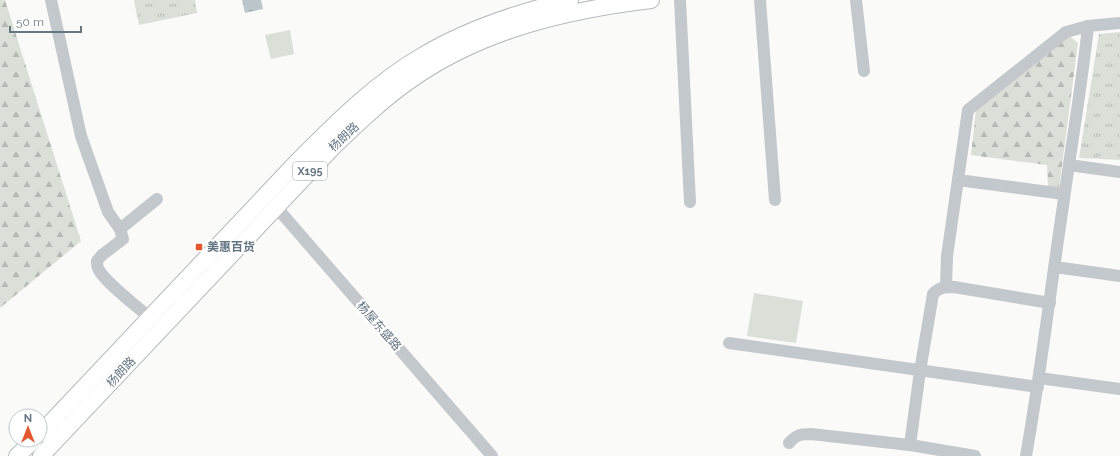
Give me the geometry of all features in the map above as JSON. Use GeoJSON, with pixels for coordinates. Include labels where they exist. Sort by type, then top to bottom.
{"type":"FeatureCollection","features":[{"type":"Feature","properties":{"kind":"main road","name":"杨朗路"},"geometry":{"type":"LineString","coordinates":[[41,456],[271,201],[328,130],[369,94],[399,71],[446,43],[473,31],[543,6],[570,0]]}},
{"type":"Feature","properties":{"kind":"main road","name":"杨朗路"},"geometry":{"type":"LineString","coordinates":[[48,426],[150,318],[271,201],[358,123],[411,79],[438,62],[476,43],[505,31],[532,23],[593,9],[651,0]]}},
{"type":"Feature","properties":{"kind":"main road"},"geometry":{"type":"LineString","coordinates":[[18,456],[26,448]]}},
{"type":"Feature","properties":{"kind":"street"},"geometry":{"type":"LineString","coordinates":[[51,0],[81,136],[108,212],[120,229],[123,239],[102,255],[97,261],[98,268],[121,293],[150,318]]}},
{"type":"Feature","properties":{"kind":"street"},"geometry":{"type":"LineString","coordinates":[[680,0],[690,202]]}},
{"type":"Feature","properties":{"kind":"street"},"geometry":{"type":"LineString","coordinates":[[760,0],[775,200]]}},
{"type":"Feature","properties":{"kind":"street"},"geometry":{"type":"LineString","coordinates":[[856,0],[864,71]]}},
{"type":"Feature","properties":{"kind":"street"},"geometry":{"type":"LineString","coordinates":[[946,287],[947,256],[968,110],[1066,32],[1088,26],[1120,23]]}},
{"type":"Feature","properties":{"kind":"street"},"geometry":{"type":"LineString","coordinates":[[1026,456],[1039,382],[1064,194],[1084,72],[1088,26]]}},
{"type":"Feature","properties":{"kind":"street"},"geometry":{"type":"LineString","coordinates":[[1069,165],[1120,172]]}},
{"type":"Feature","properties":{"kind":"street"},"geometry":{"type":"LineString","coordinates":[[958,180],[1064,194]]}},
{"type":"Feature","properties":{"kind":"street"},"geometry":{"type":"LineString","coordinates":[[120,229],[157,199]]}},
{"type":"Feature","properties":{"kind":"street","name":"杨屋东盛路"},"geometry":{"type":"LineString","coordinates":[[271,201],[492,456]]}},
{"type":"Feature","properties":{"kind":"street"},"geometry":{"type":"LineString","coordinates":[[1055,267],[1120,276]]}},
{"type":"Feature","properties":{"kind":"street"},"geometry":{"type":"LineString","coordinates":[[910,446],[920,371],[933,294],[938,289],[954,287],[1050,303]]}},
{"type":"Feature","properties":{"kind":"street"},"geometry":{"type":"LineString","coordinates":[[729,343],[920,371],[1120,389]]}},
{"type":"Feature","properties":{"kind":"street"},"geometry":{"type":"LineString","coordinates":[[788,443],[799,434],[811,434],[910,446],[975,456]]}},
{"type":"Feature","properties":{"kind":"green space"},"geometry":{"type":"Polygon","coordinates":[[[0,0],[5,0],[81,241],[0,308],[0,0]]]}},
{"type":"Feature","properties":{"kind":"green space"},"geometry":{"type":"Polygon","coordinates":[[[134,0],[195,0],[197,13],[139,25],[134,0]]]}},
{"type":"Feature","properties":{"kind":"green space"},"geometry":{"type":"Polygon","coordinates":[[[290,30],[294,54],[271,59],[265,35],[290,30]]]}},
{"type":"Feature","properties":{"kind":"green space"},"geometry":{"type":"Polygon","coordinates":[[[1120,32],[1120,160],[1079,158],[1099,34],[1120,32]]]}},
{"type":"Feature","properties":{"kind":"green space"},"geometry":{"type":"Polygon","coordinates":[[[1070,36],[1078,43],[1059,188],[1048,187],[1047,165],[971,155],[976,110],[1070,36]]]}},
{"type":"Feature","properties":{"kind":"green space"},"geometry":{"type":"Polygon","coordinates":[[[754,293],[803,301],[796,343],[747,336],[754,293]]]}},
{"type":"Feature","properties":{"kind":"water"},"geometry":{"type":"Polygon","coordinates":[[[242,0],[261,0],[263,9],[245,13],[242,0]]]}},
{"type":"Feature","properties":{"kind":"place","name":"美惠百货"},"geometry":{"type":"Point","coordinates":[199,247]}}]}
